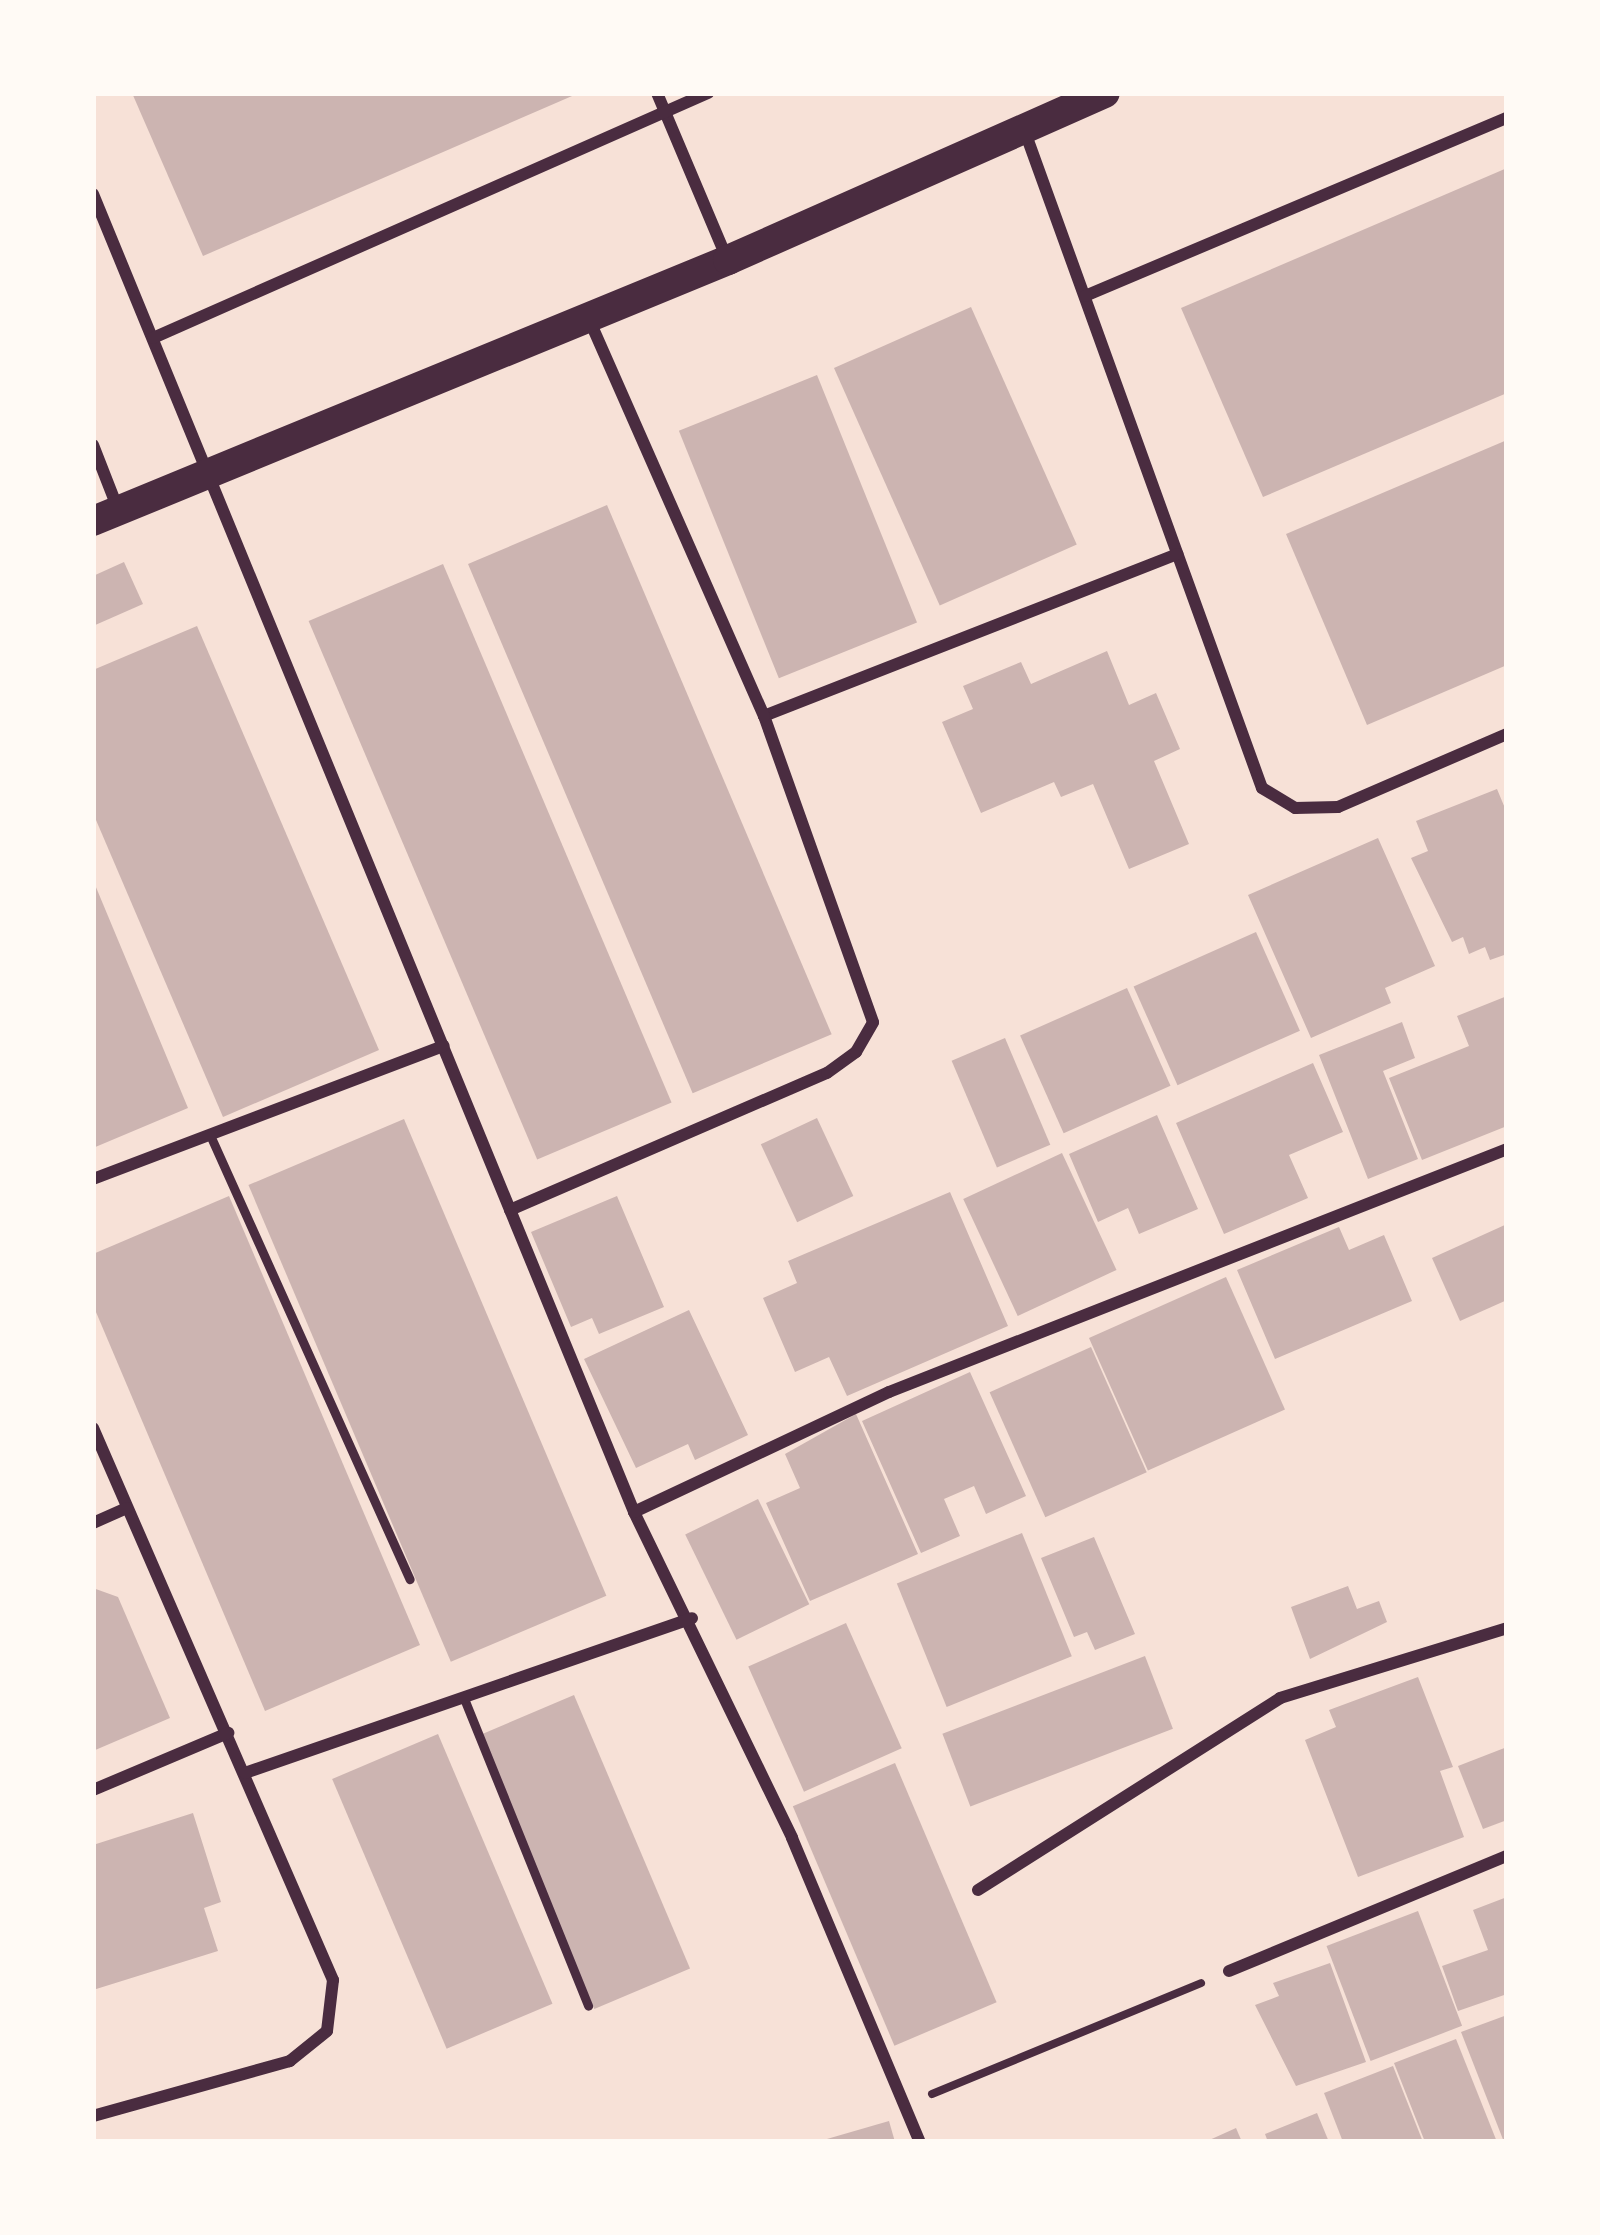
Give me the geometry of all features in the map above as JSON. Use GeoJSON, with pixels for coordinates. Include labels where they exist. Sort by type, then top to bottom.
{"type":"FeatureCollection","features":[{"type":"Feature","properties":{"kind":"main road"},"geometry":{"type":"LineString","coordinates":[[106,515],[728,260],[1106,93]]}},
{"type":"Feature","properties":{"kind":"street"},"geometry":{"type":"LineString","coordinates":[[657,93],[728,260]]}},
{"type":"Feature","properties":{"kind":"street"},"geometry":{"type":"LineString","coordinates":[[152,338],[708,93]]}},
{"type":"Feature","properties":{"kind":"street"},"geometry":{"type":"LineString","coordinates":[[1084,296],[1507,118]]}},
{"type":"Feature","properties":{"kind":"street"},"geometry":{"type":"LineString","coordinates":[[1025,131],[1262,788],[1295,808],[1339,807],[1507,734]]}},
{"type":"Feature","properties":{"kind":"street"},"geometry":{"type":"LineString","coordinates":[[93,194],[634,1512],[692,1618],[920,2142]]}},
{"type":"Feature","properties":{"kind":"street"},"geometry":{"type":"LineString","coordinates":[[510,1210],[827,1073],[856,1052],[873,1022],[764,716],[588,318]]}},
{"type":"Feature","properties":{"kind":"street"},"geometry":{"type":"LineString","coordinates":[[93,445],[106,515]]}},
{"type":"Feature","properties":{"kind":"street"},"geometry":{"type":"LineString","coordinates":[[764,716],[1178,554]]}},
{"type":"Feature","properties":{"kind":"street"},"geometry":{"type":"LineString","coordinates":[[93,1179],[444,1046]]}},
{"type":"Feature","properties":{"kind":"street"},"geometry":{"type":"LineString","coordinates":[[634,1512],[889,1392],[1507,1149]]}},
{"type":"Feature","properties":{"kind":"street"},"geometry":{"type":"LineString","coordinates":[[93,1428],[333,1980],[327,2031],[290,2060],[93,2116]]}},
{"type":"Feature","properties":{"kind":"street"},"geometry":{"type":"LineString","coordinates":[[93,1523],[128,1508]]}},
{"type":"Feature","properties":{"kind":"street"},"geometry":{"type":"LineString","coordinates":[[245,1772],[692,1618]]}},
{"type":"Feature","properties":{"kind":"street"},"geometry":{"type":"LineString","coordinates":[[978,1890],[1280,1698],[1507,1628]]}},
{"type":"Feature","properties":{"kind":"street"},"geometry":{"type":"LineString","coordinates":[[93,1790],[228,1733]]}},
{"type":"Feature","properties":{"kind":"street"},"geometry":{"type":"LineString","coordinates":[[1228,1971],[1507,1856]]}},
{"type":"Feature","properties":{"kind":"lane"},"geometry":{"type":"LineString","coordinates":[[210,1136],[410,1579]]}},
{"type":"Feature","properties":{"kind":"lane"},"geometry":{"type":"LineString","coordinates":[[463,1696],[587,2006]]}},
{"type":"Feature","properties":{"kind":"path"},"geometry":{"type":"LineString","coordinates":[[903,2106],[1228,1971]]}},
{"type":"Feature","properties":{"kind":"building"},"geometry":{"type":"Polygon","coordinates":[[[132,93],[579,93],[203,256],[132,93]]]}},
{"type":"Feature","properties":{"kind":"building"},"geometry":{"type":"Polygon","coordinates":[[[1507,168],[1507,393],[1263,497],[1181,308],[1507,168]]]}},
{"type":"Feature","properties":{"kind":"building"},"geometry":{"type":"Polygon","coordinates":[[[971,307],[1077,545],[940,606],[834,368],[971,307]]]}},
{"type":"Feature","properties":{"kind":"building"},"geometry":{"type":"Polygon","coordinates":[[[817,375],[917,623],[779,678],[679,431],[817,375]]]}},
{"type":"Feature","properties":{"kind":"building"},"geometry":{"type":"Polygon","coordinates":[[[1507,440],[1507,665],[1367,725],[1286,534],[1507,440]]]}},
{"type":"Feature","properties":{"kind":"building"},"geometry":{"type":"Polygon","coordinates":[[[607,505],[832,1034],[693,1093],[468,564],[607,505]]]}},
{"type":"Feature","properties":{"kind":"building"},"geometry":{"type":"Polygon","coordinates":[[[124,562],[143,604],[93,626],[93,576],[124,562]]]}},
{"type":"Feature","properties":{"kind":"building"},"geometry":{"type":"Polygon","coordinates":[[[443,564],[672,1102],[537,1160],[309,621],[443,564]]]}},
{"type":"Feature","properties":{"kind":"building"},"geometry":{"type":"Polygon","coordinates":[[[197,626],[379,1050],[223,1117],[93,813],[93,670],[197,626]]]}},
{"type":"Feature","properties":{"kind":"building"},"geometry":{"type":"Polygon","coordinates":[[[1107,651],[1129,705],[1156,693],[1180,749],[1154,761],[1189,844],[1129,869],[1093,784],[1061,797],[1054,782],[981,813],[942,722],[973,709],[963,686],[1021,662],[1031,684],[1107,651]]]}},
{"type":"Feature","properties":{"kind":"building"},"geometry":{"type":"Polygon","coordinates":[[[1497,789],[1507,813],[1507,954],[1490,960],[1485,947],[1469,954],[1463,937],[1452,942],[1411,858],[1428,851],[1416,821],[1497,789]]]}},
{"type":"Feature","properties":{"kind":"building"},"geometry":{"type":"Polygon","coordinates":[[[1378,838],[1435,966],[1385,988],[1391,1003],[1311,1038],[1248,895],[1378,838]]]}},
{"type":"Feature","properties":{"kind":"building"},"geometry":{"type":"Polygon","coordinates":[[[93,880],[188,1108],[93,1148],[93,880]]]}},
{"type":"Feature","properties":{"kind":"building"},"geometry":{"type":"Polygon","coordinates":[[[1256,932],[1300,1031],[1178,1085],[1134,987],[1256,932]]]}},
{"type":"Feature","properties":{"kind":"building"},"geometry":{"type":"Polygon","coordinates":[[[1127,988],[1171,1086],[1064,1133],[1020,1036],[1127,988]]]}},
{"type":"Feature","properties":{"kind":"building"},"geometry":{"type":"Polygon","coordinates":[[[1507,996],[1507,1126],[1422,1160],[1389,1078],[1469,1046],[1457,1016],[1507,996]]]}},
{"type":"Feature","properties":{"kind":"building"},"geometry":{"type":"Polygon","coordinates":[[[1402,1022],[1415,1058],[1383,1071],[1418,1159],[1368,1179],[1319,1055],[1402,1022]]]}},
{"type":"Feature","properties":{"kind":"building"},"geometry":{"type":"Polygon","coordinates":[[[1005,1038],[1050,1145],[997,1167],[952,1061],[1005,1038]]]}},
{"type":"Feature","properties":{"kind":"building"},"geometry":{"type":"Polygon","coordinates":[[[1313,1063],[1343,1132],[1289,1155],[1308,1198],[1224,1234],[1176,1123],[1313,1063]]]}},
{"type":"Feature","properties":{"kind":"building"},"geometry":{"type":"Polygon","coordinates":[[[1157,1115],[1198,1209],[1139,1234],[1128,1208],[1098,1222],[1069,1154],[1157,1115]]]}},
{"type":"Feature","properties":{"kind":"building"},"geometry":{"type":"Polygon","coordinates":[[[817,1118],[853,1196],[797,1222],[761,1144],[817,1118]]]}},
{"type":"Feature","properties":{"kind":"building"},"geometry":{"type":"Polygon","coordinates":[[[404,1119],[606,1596],[451,1662],[248,1185],[404,1119]]]}},
{"type":"Feature","properties":{"kind":"building"},"geometry":{"type":"Polygon","coordinates":[[[1062,1153],[1117,1270],[1018,1316],[963,1199],[1062,1153]]]}},
{"type":"Feature","properties":{"kind":"building"},"geometry":{"type":"Polygon","coordinates":[[[950,1192],[1008,1326],[847,1396],[829,1357],[795,1372],[763,1298],[797,1283],[788,1261],[950,1192]]]}},
{"type":"Feature","properties":{"kind":"building"},"geometry":{"type":"Polygon","coordinates":[[[229,1196],[420,1645],[265,1711],[93,1305],[93,1254],[229,1196]]]}},
{"type":"Feature","properties":{"kind":"building"},"geometry":{"type":"Polygon","coordinates":[[[617,1196],[664,1307],[599,1334],[592,1318],[571,1327],[531,1232],[617,1196]]]}},
{"type":"Feature","properties":{"kind":"building"},"geometry":{"type":"Polygon","coordinates":[[[1507,1224],[1507,1300],[1460,1321],[1432,1258],[1507,1224]]]}},
{"type":"Feature","properties":{"kind":"building"},"geometry":{"type":"Polygon","coordinates":[[[1339,1227],[1349,1250],[1384,1235],[1412,1301],[1275,1359],[1237,1270],[1339,1227]]]}},
{"type":"Feature","properties":{"kind":"building"},"geometry":{"type":"Polygon","coordinates":[[[1226,1277],[1285,1409],[1148,1470],[1089,1338],[1226,1277]]]}},
{"type":"Feature","properties":{"kind":"building"},"geometry":{"type":"Polygon","coordinates":[[[689,1310],[748,1435],[695,1460],[688,1444],[636,1468],[584,1359],[689,1310]]]}},
{"type":"Feature","properties":{"kind":"building"},"geometry":{"type":"Polygon","coordinates":[[[1091,1347],[1147,1472],[1045,1517],[990,1392],[1091,1347]]]}},
{"type":"Feature","properties":{"kind":"building"},"geometry":{"type":"Polygon","coordinates":[[[970,1372],[1026,1496],[986,1514],[974,1486],[944,1499],[960,1536],[921,1553],[862,1421],[970,1372]]]}},
{"type":"Feature","properties":{"kind":"building"},"geometry":{"type":"Polygon","coordinates":[[[856,1414],[918,1554],[810,1601],[766,1503],[800,1488],[785,1454],[856,1414]]]}},
{"type":"Feature","properties":{"kind":"building"},"geometry":{"type":"Polygon","coordinates":[[[758,1499],[809,1604],[736,1640],[685,1535],[758,1499]]]}},
{"type":"Feature","properties":{"kind":"building"},"geometry":{"type":"Polygon","coordinates":[[[1022,1533],[1072,1656],[947,1707],[897,1584],[1022,1533]]]}},
{"type":"Feature","properties":{"kind":"building"},"geometry":{"type":"Polygon","coordinates":[[[1094,1537],[1135,1634],[1095,1650],[1087,1632],[1074,1637],[1041,1558],[1094,1537]]]}},
{"type":"Feature","properties":{"kind":"building"},"geometry":{"type":"Polygon","coordinates":[[[1348,1586],[1357,1609],[1379,1601],[1387,1622],[1310,1659],[1291,1607],[1348,1586]]]}},
{"type":"Feature","properties":{"kind":"building"},"geometry":{"type":"Polygon","coordinates":[[[93,1588],[118,1597],[170,1718],[93,1751],[93,1588]]]}},
{"type":"Feature","properties":{"kind":"building"},"geometry":{"type":"Polygon","coordinates":[[[846,1623],[902,1748],[804,1792],[748,1667],[846,1623]]]}},
{"type":"Feature","properties":{"kind":"building"},"geometry":{"type":"Polygon","coordinates":[[[1145,1656],[1173,1729],[970,1807],[942,1734],[1145,1656]]]}},
{"type":"Feature","properties":{"kind":"building"},"geometry":{"type":"Polygon","coordinates":[[[1418,1677],[1453,1767],[1440,1771],[1464,1837],[1358,1877],[1305,1740],[1336,1727],[1329,1710],[1418,1677]]]}},
{"type":"Feature","properties":{"kind":"building"},"geometry":{"type":"Polygon","coordinates":[[[574,1695],[690,1968],[594,2009],[478,1736],[574,1695]]]}},
{"type":"Feature","properties":{"kind":"building"},"geometry":{"type":"Polygon","coordinates":[[[438,1734],[552,2004],[447,2049],[332,1779],[438,1734]]]}},
{"type":"Feature","properties":{"kind":"building"},"geometry":{"type":"Polygon","coordinates":[[[1507,1747],[1507,1820],[1483,1829],[1458,1766],[1507,1747]]]}},
{"type":"Feature","properties":{"kind":"building"},"geometry":{"type":"Polygon","coordinates":[[[895,1763],[997,2002],[894,2046],[793,1806],[895,1763]]]}},
{"type":"Feature","properties":{"kind":"building"},"geometry":{"type":"Polygon","coordinates":[[[193,1813],[221,1902],[204,1908],[218,1951],[93,1990],[93,1845],[193,1813]]]}},
{"type":"Feature","properties":{"kind":"building"},"geometry":{"type":"Polygon","coordinates":[[[1507,1897],[1507,1994],[1458,2011],[1442,1966],[1488,1950],[1473,1910],[1507,1897]]]}},
{"type":"Feature","properties":{"kind":"building"},"geometry":{"type":"Polygon","coordinates":[[[1418,1911],[1462,2026],[1371,2061],[1327,1946],[1418,1911]]]}},
{"type":"Feature","properties":{"kind":"building"},"geometry":{"type":"Polygon","coordinates":[[[1330,1963],[1366,2062],[1296,2086],[1255,2005],[1279,1996],[1273,1983],[1330,1963]]]}},
{"type":"Feature","properties":{"kind":"building"},"geometry":{"type":"Polygon","coordinates":[[[1507,2015],[1507,2142],[1504,2142],[1461,2032],[1507,2015]]]}},
{"type":"Feature","properties":{"kind":"building"},"geometry":{"type":"Polygon","coordinates":[[[1456,2039],[1497,2142],[1425,2142],[1394,2063],[1456,2039]]]}},
{"type":"Feature","properties":{"kind":"building"},"geometry":{"type":"Polygon","coordinates":[[[1393,2066],[1423,2142],[1343,2142],[1324,2093],[1393,2066]]]}},
{"type":"Feature","properties":{"kind":"building"},"geometry":{"type":"Polygon","coordinates":[[[1317,2113],[1329,2142],[1268,2142],[1265,2134],[1317,2113]]]}},
{"type":"Feature","properties":{"kind":"building"},"geometry":{"type":"Polygon","coordinates":[[[889,2121],[895,2142],[820,2142],[820,2141],[889,2121]]]}},
{"type":"Feature","properties":{"kind":"building"},"geometry":{"type":"Polygon","coordinates":[[[1236,2128],[1242,2142],[1205,2142],[1236,2128]]]}}]}
